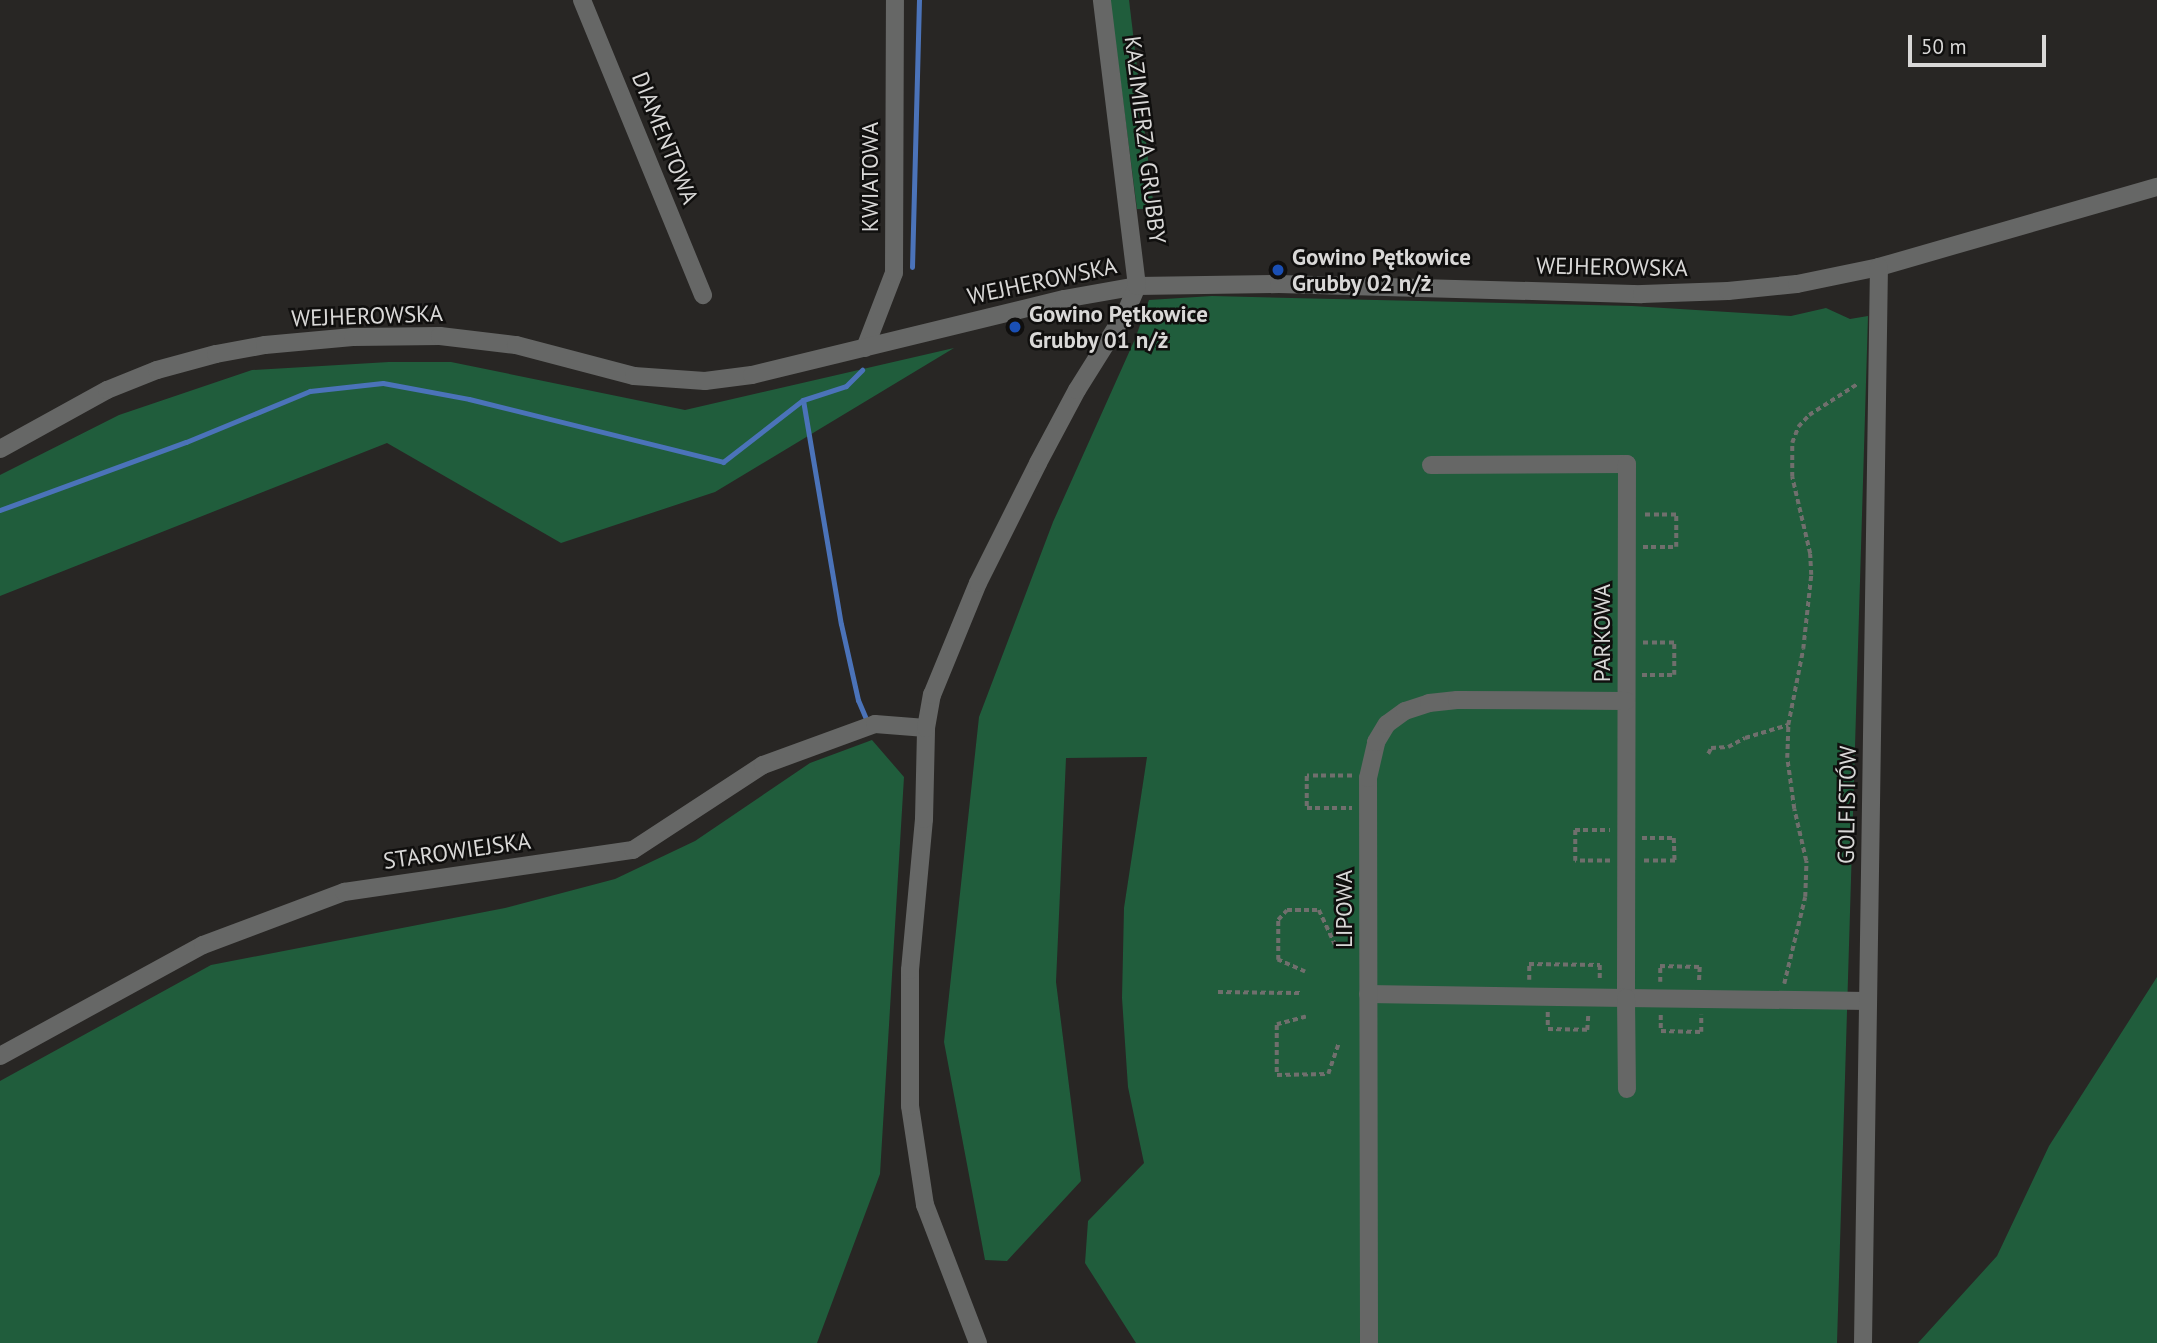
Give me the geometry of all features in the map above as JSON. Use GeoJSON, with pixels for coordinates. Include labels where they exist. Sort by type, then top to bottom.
{"type":"FeatureCollection","features":[{"type":"Feature","properties":{"kind":"street","name":"DIAMENTOWA"},"geometry":{"type":"LineString","coordinates":[[582,0],[703,295]]}},
{"type":"Feature","properties":{"kind":"street","name":"KWIATOWA"},"geometry":{"type":"LineString","coordinates":[[865,348],[894,273],[895,0]]}},
{"type":"Feature","properties":{"kind":"street","name":"KAZIMIERZA GRUBBY"},"geometry":{"type":"LineString","coordinates":[[1102,0],[1137,286]]}},
{"type":"Feature","properties":{"kind":"street","name":"WEJHEROWSKA"},"geometry":{"type":"LineString","coordinates":[[0,449],[107,390],[157,370],[216,354],[265,345],[353,337],[440,336],[516,345],[634,376],[705,381],[752,375],[1064,299],[1137,286],[1205,283],[1642,294],[1728,291],[1797,284],[1879,267],[2157,187]]}},
{"type":"Feature","properties":{"kind":"street","name":"GOLFISTÓW"},"geometry":{"type":"LineString","coordinates":[[1863,1343],[1879,267]]}},
{"type":"Feature","properties":{"kind":"street"},"geometry":{"type":"LineString","coordinates":[[978,1343],[925,1205],[910,1106],[910,970],[925,819],[926,728],[932,695],[978,583],[1077,390],[1126,313],[1137,286]]}},
{"type":"Feature","properties":{"kind":"street","name":"PARKOWA"},"geometry":{"type":"LineString","coordinates":[[1431,465],[1627,464],[1627,1089]]}},
{"type":"Feature","properties":{"kind":"street","name":"LIPOWA"},"geometry":{"type":"LineString","coordinates":[[1369,1343],[1368,776],[1377,742],[1387,724],[1405,711],[1429,703],[1457,700],[1626,701]]}},
{"type":"Feature","properties":{"kind":"street","name":"STAROWIEJSKA"},"geometry":{"type":"LineString","coordinates":[[0,1056],[203,945],[344,892],[633,850],[763,765],[875,724],[926,728]]}},
{"type":"Feature","properties":{"kind":"street"},"geometry":{"type":"LineString","coordinates":[[1368,994],[1868,1002]]}},
{"type":"Feature","properties":{"kind":"path"},"geometry":{"type":"LineString","coordinates":[[1780,999],[1805,897],[1807,862],[1789,784],[1788,725],[1803,649],[1811,575],[1810,554],[1792,477],[1792,443],[1798,427],[1809,415],[1848,389],[1877,376]]}},
{"type":"Feature","properties":{"kind":"path"},"geometry":{"type":"LineString","coordinates":[[1627,515],[1676,515],[1676,547],[1627,547]]}},
{"type":"Feature","properties":{"kind":"path"},"geometry":{"type":"LineString","coordinates":[[1626,643],[1674,643],[1674,674],[1626,675]]}},
{"type":"Feature","properties":{"kind":"path"},"geometry":{"type":"LineString","coordinates":[[1708,754],[1711,748],[1728,747],[1745,738],[1788,725]]}},
{"type":"Feature","properties":{"kind":"path"},"geometry":{"type":"LineString","coordinates":[[1368,776],[1307,776],[1307,808],[1368,808]]}},
{"type":"Feature","properties":{"kind":"path"},"geometry":{"type":"LineString","coordinates":[[1575,830],[1626,834],[1674,838],[1675,861],[1575,861],[1575,830]]}},
{"type":"Feature","properties":{"kind":"path"},"geometry":{"type":"LineString","coordinates":[[1304,972],[1278,960],[1278,920],[1287,910],[1319,910],[1335,944]]}},
{"type":"Feature","properties":{"kind":"path"},"geometry":{"type":"LineString","coordinates":[[1529,997],[1530,964],[1600,965],[1587,1030],[1548,1029],[1549,997]]}},
{"type":"Feature","properties":{"kind":"path"},"geometry":{"type":"LineString","coordinates":[[1660,966],[1700,967],[1700,1031],[1661,1031],[1661,998],[1660,966]]}},
{"type":"Feature","properties":{"kind":"path"},"geometry":{"type":"LineString","coordinates":[[1218,992],[1300,993]]}},
{"type":"Feature","properties":{"kind":"path"},"geometry":{"type":"LineString","coordinates":[[1306,1017],[1277,1025],[1278,1075],[1328,1074],[1338,1045]]}},
{"type":"Feature","properties":{"kind":"green space"},"geometry":{"type":"Polygon","coordinates":[[[1110,0],[1129,0],[1154,209],[1137,209],[1110,0]]]}},
{"type":"Feature","properties":{"kind":"green space"},"geometry":{"type":"Polygon","coordinates":[[[1212,296],[1632,306],[1791,316],[1826,308],[1850,319],[1868,316],[1837,1343],[1136,1343],[1085,1263],[1088,1221],[1144,1163],[1128,1087],[1122,998],[1124,908],[1147,757],[1066,758],[1056,982],[1081,1181],[1007,1261],[985,1260],[944,1042],[979,717],[1053,522],[1135,339],[1149,300],[1212,296]]]}},
{"type":"Feature","properties":{"kind":"green space"},"geometry":{"type":"Polygon","coordinates":[[[954,348],[715,492],[561,543],[387,443],[0,596],[0,475],[119,415],[252,370],[389,362],[451,362],[685,410],[954,348]]]}},
{"type":"Feature","properties":{"kind":"green space"},"geometry":{"type":"Polygon","coordinates":[[[872,740],[904,777],[880,1174],[817,1343],[0,1343],[0,1081],[211,965],[505,908],[615,879],[695,841],[810,763],[872,740]]]}},
{"type":"Feature","properties":{"kind":"green space"},"geometry":{"type":"Polygon","coordinates":[[[2157,977],[2157,1343],[1918,1343],[1997,1256],[2049,1146],[2157,977]]]}},
{"type":"Feature","properties":{"kind":"waterway"},"geometry":{"type":"LineString","coordinates":[[912,267],[919,0]]}},
{"type":"Feature","properties":{"kind":"waterway"},"geometry":{"type":"LineString","coordinates":[[0,510],[186,442],[310,391],[383,383],[469,399],[723,462],[803,400],[846,386],[862,370]]}},
{"type":"Feature","properties":{"kind":"waterway"},"geometry":{"type":"LineString","coordinates":[[803,400],[841,624],[858,700],[866,719]]}},
{"type":"Feature","properties":{"kind":"place","name":"Gowino Pętkowice Grubby 02 n/ż"},"geometry":{"type":"Point","coordinates":[1278,270]}},
{"type":"Feature","properties":{"kind":"place","name":"Gowino Pętkowice Grubby 01 n/ż"},"geometry":{"type":"Point","coordinates":[1015,327]}}]}
